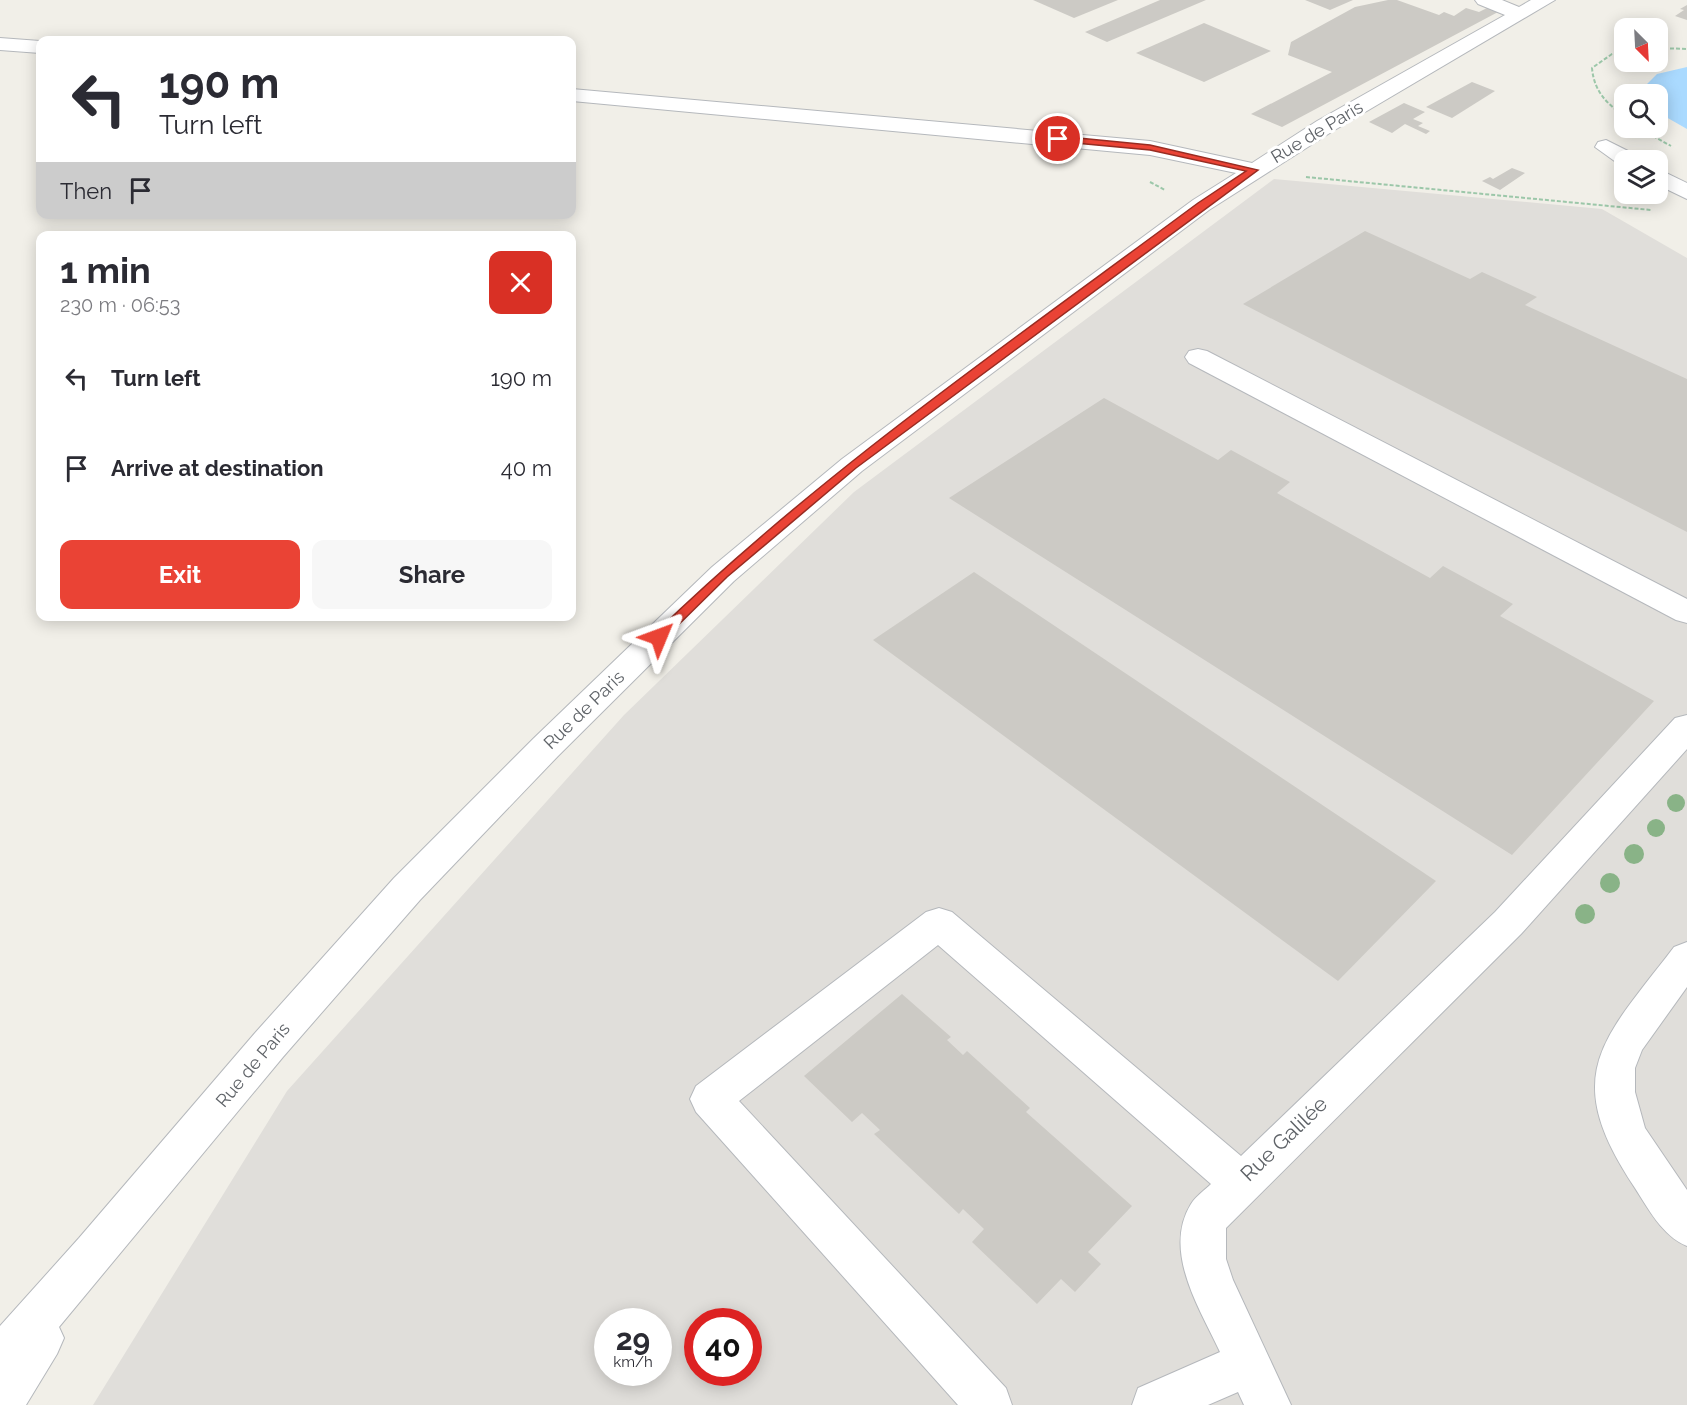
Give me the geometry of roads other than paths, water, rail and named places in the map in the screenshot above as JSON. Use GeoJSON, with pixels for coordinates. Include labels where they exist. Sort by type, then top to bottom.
{"type":"FeatureCollection","features":[{"type":"Feature","properties":{"kind":"street"},"geometry":{"type":"LineString","coordinates":[[1485,0],[1520,14]]}},
{"type":"Feature","properties":{"kind":"street","name":"Rue de Paris"},"geometry":{"type":"LineString","coordinates":[[0,1360],[95,1252],[269,1045],[407,889],[546,747],[723,574],[870,452],[1202,205],[1253,170],[1545,0]]}},
{"type":"Feature","properties":{"kind":"street"},"geometry":{"type":"LineString","coordinates":[[0,44],[36,47]]}},
{"type":"Feature","properties":{"kind":"street"},"geometry":{"type":"LineString","coordinates":[[576,95],[1150,147],[1253,170]]}},
{"type":"Feature","properties":{"kind":"street"},"geometry":{"type":"LineString","coordinates":[[1606,147],[1614,152]]}},
{"type":"Feature","properties":{"kind":"street"},"geometry":{"type":"LineString","coordinates":[[1668,182],[1687,192]]}},
{"type":"Feature","properties":{"kind":"street"},"geometry":{"type":"LineString","coordinates":[[1198,357],[1687,612]]}},
{"type":"Feature","properties":{"kind":"street","name":"Rue Galilée"},"geometry":{"type":"LineString","coordinates":[[1268,1405],[1212,1286],[1204,1259],[1202,1236],[1207,1217],[1240,1182],[1509,922],[1687,727]]}},
{"type":"Feature","properties":{"kind":"street"},"geometry":{"type":"LineString","coordinates":[[989,1405],[710,1099],[939,923],[1240,1182]]}},
{"type":"Feature","properties":{"kind":"street"},"geometry":{"type":"LineString","coordinates":[[1687,958],[1623,1045],[1613,1085],[1623,1130],[1687,1226]]}},
{"type":"Feature","properties":{"kind":"street","name":"Rue de Paris"},"geometry":{"type":"LineString","coordinates":[[0,1403],[95,1252]]}},
{"type":"Feature","properties":{"kind":"street"},"geometry":{"type":"LineString","coordinates":[[1155,1405],[1249,1363]]}},
{"type":"Feature","properties":{"kind":"water"},"geometry":{"type":"Polygon","coordinates":[[[1687,67],[1687,129],[1668,118],[1668,84],[1647,84],[1657,74],[1687,67]]]}}]}
